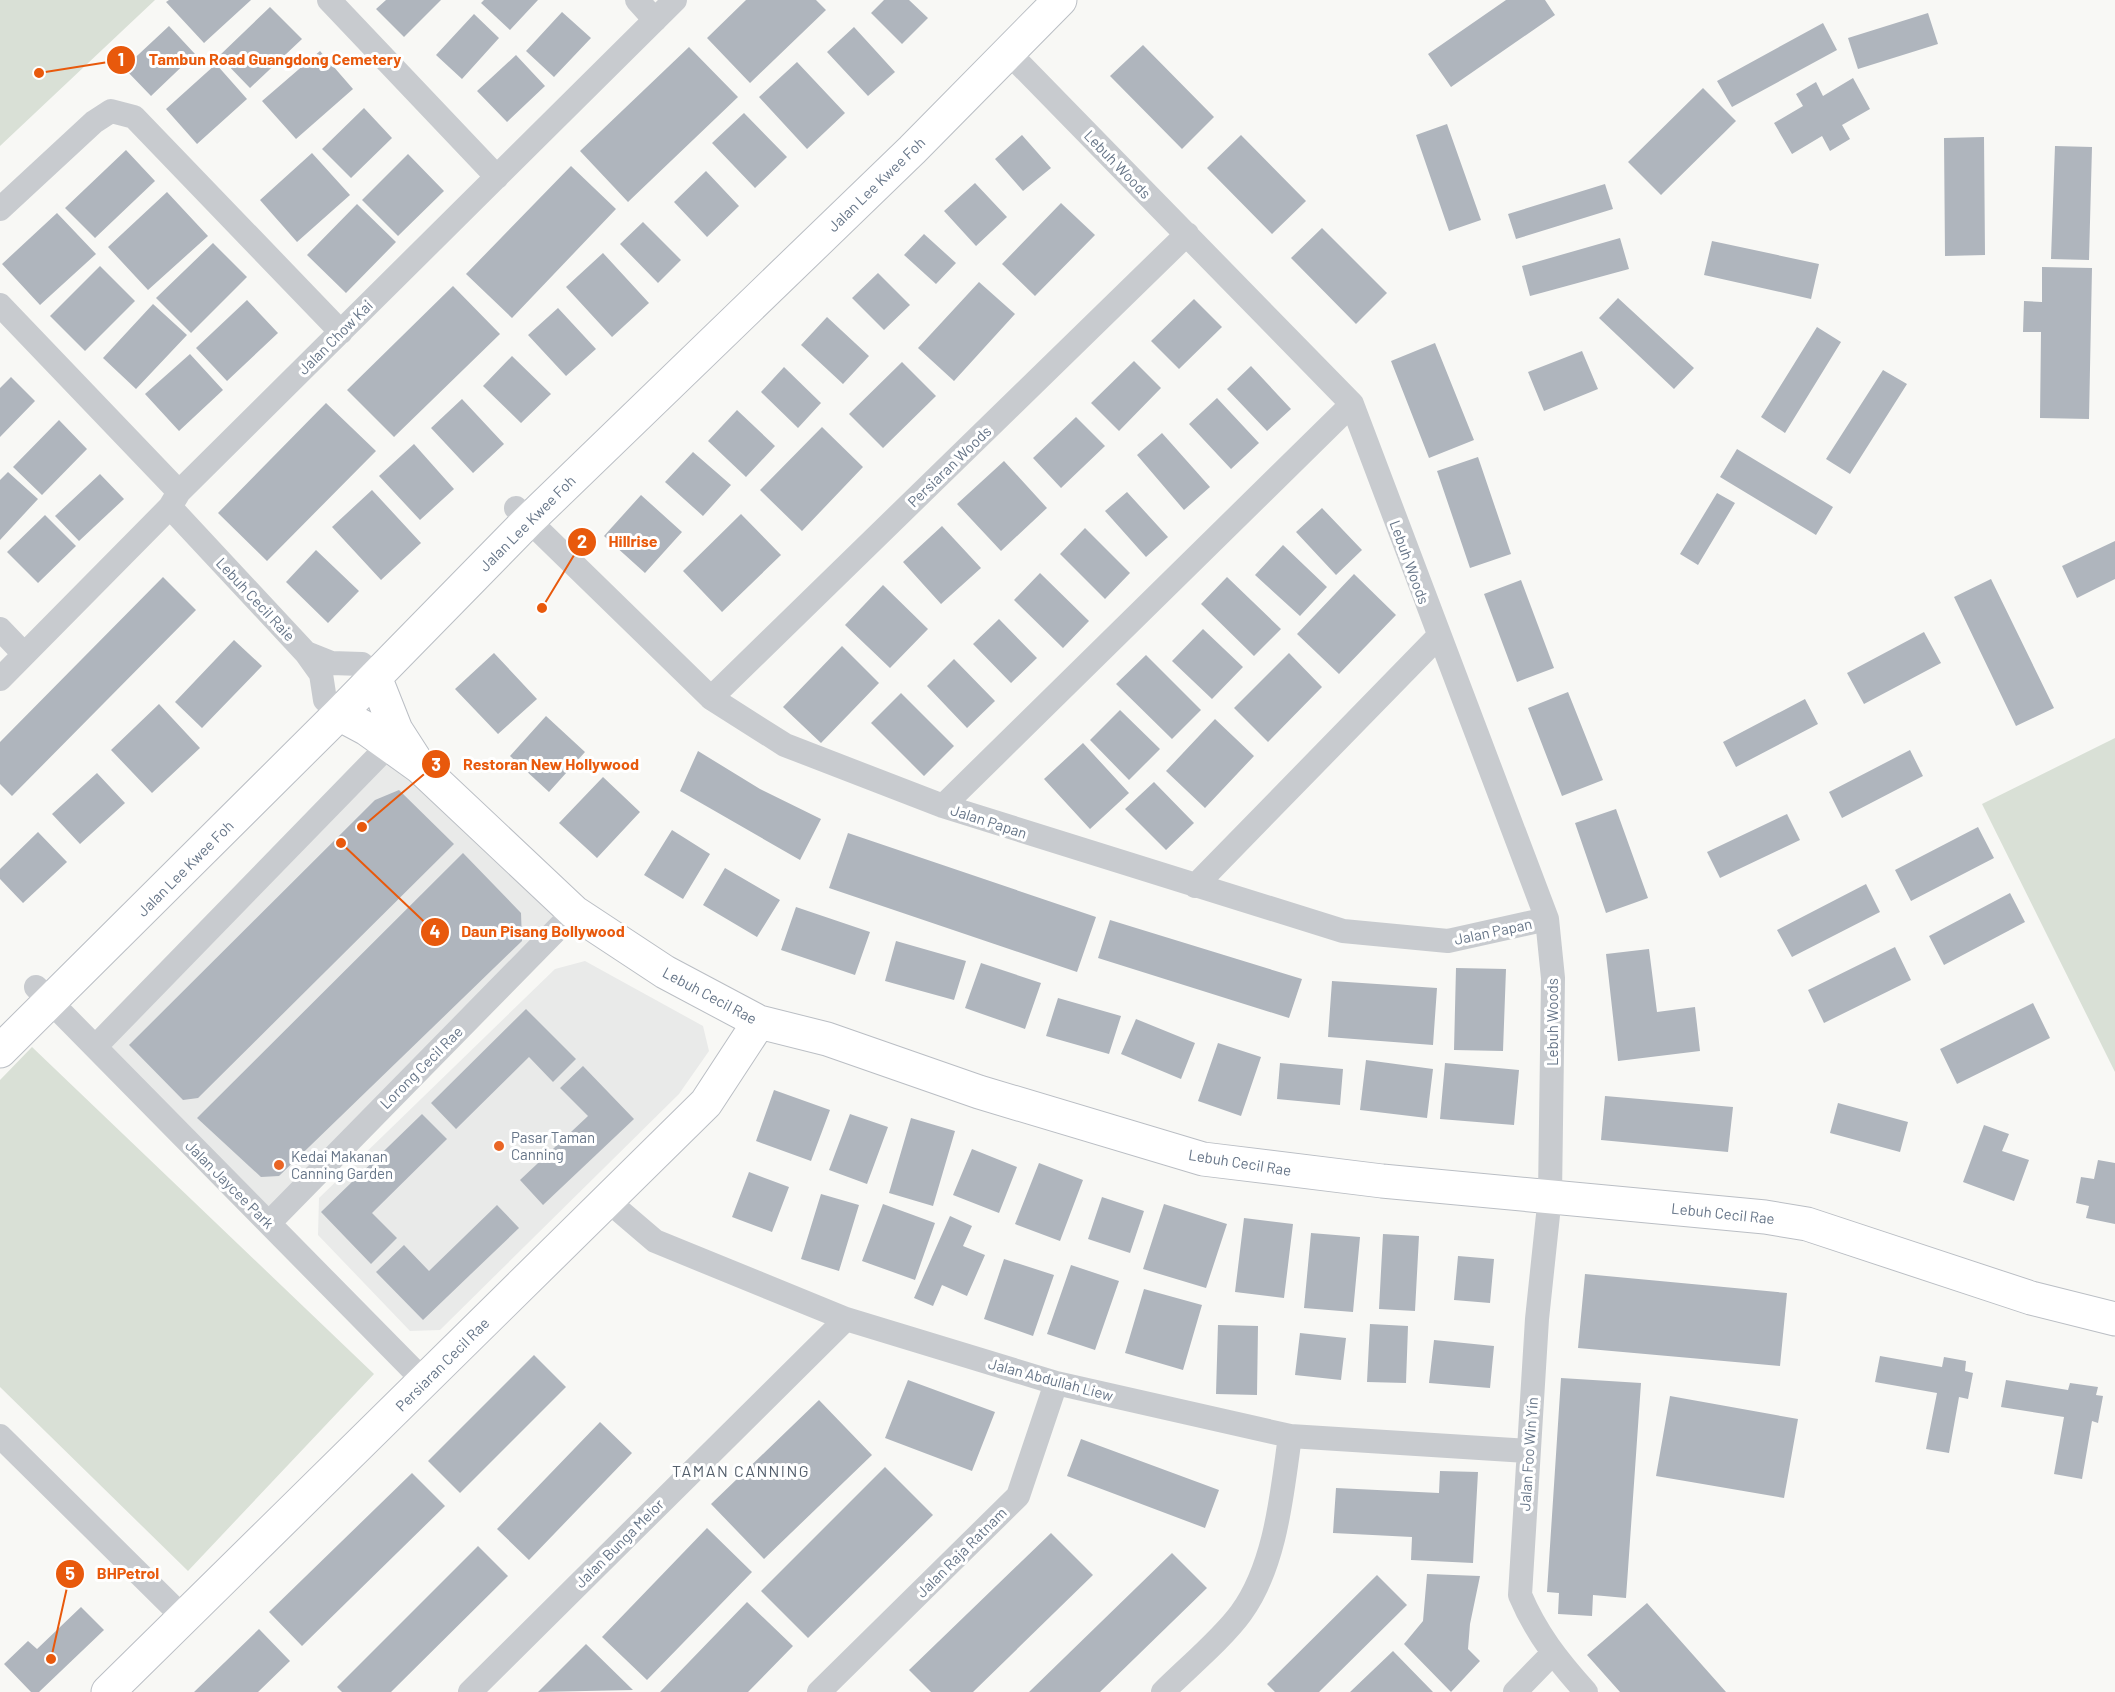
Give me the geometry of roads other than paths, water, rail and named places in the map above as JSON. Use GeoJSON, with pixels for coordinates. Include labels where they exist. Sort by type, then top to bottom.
{"type":"FeatureCollection","features":[{"type":"Feature","properties":{"kind":"street"},"geometry":{"type":"LineString","coordinates":[[329,0],[497,177]]}},
{"type":"Feature","properties":{"kind":"street"},"geometry":{"type":"LineString","coordinates":[[637,0],[655,20]]}},
{"type":"Feature","properties":{"kind":"street","name":"Jalan Chow Kai"},"geometry":{"type":"LineString","coordinates":[[0,679],[341,332],[675,0]]}},
{"type":"Feature","properties":{"kind":"street","name":"Jalan Lee Kwee Foh"},"geometry":{"type":"LineString","coordinates":[[0,1051],[43,995],[332,707],[1031,0]]}},
{"type":"Feature","properties":{"kind":"street","name":"Jalan Lee Kwee Foh"},"geometry":{"type":"LineString","coordinates":[[522,515],[912,150],[1060,0]]}},
{"type":"Feature","properties":{"kind":"street","name":"Lebuh Woods"},"geometry":{"type":"LineString","coordinates":[[1008,52],[1352,404],[1438,637],[1547,919],[1553,978],[1550,1196]]}},
{"type":"Feature","properties":{"kind":"street"},"geometry":{"type":"LineString","coordinates":[[0,209],[94,122],[111,111],[134,117],[341,332]]}},
{"type":"Feature","properties":{"kind":"street","name":"Persiaran Woods"},"geometry":{"type":"LineString","coordinates":[[711,698],[1187,234]]}},
{"type":"Feature","properties":{"kind":"street","name":"Lebuh Cecil Raie"},"geometry":{"type":"LineString","coordinates":[[0,305],[175,499],[306,653],[321,674],[332,707]]}},
{"type":"Feature","properties":{"kind":"street"},"geometry":{"type":"LineString","coordinates":[[943,806],[1352,404]]}},
{"type":"Feature","properties":{"kind":"street","name":"Jalan Papan"},"geometry":{"type":"LineString","coordinates":[[522,515],[711,698],[785,745],[943,806],[1343,931],[1448,941],[1547,919]]}},
{"type":"Feature","properties":{"kind":"street"},"geometry":{"type":"LineString","coordinates":[[0,628],[24,654]]}},
{"type":"Feature","properties":{"kind":"street"},"geometry":{"type":"LineString","coordinates":[[1195,886],[1438,637]]}},
{"type":"Feature","properties":{"kind":"street"},"geometry":{"type":"LineString","coordinates":[[306,653],[331,663],[368,670]]}},
{"type":"Feature","properties":{"kind":"street","name":"Lebuh Cecil Rae"},"geometry":{"type":"LineString","coordinates":[[368,670],[396,730],[420,767]]}},
{"type":"Feature","properties":{"kind":"street","name":"Lebuh Cecil Rae"},"geometry":{"type":"LineString","coordinates":[[332,707],[420,767],[574,912],[665,972],[759,1022],[826,1039],[979,1092],[1203,1159],[1382,1181],[1765,1217],[1807,1224],[2031,1298],[2115,1319]]}},
{"type":"Feature","properties":{"kind":"street"},"geometry":{"type":"LineString","coordinates":[[95,1047],[388,746]]}},
{"type":"Feature","properties":{"kind":"street","name":"Lorong Cecil Rae"},"geometry":{"type":"LineString","coordinates":[[269,1223],[574,912]]}},
{"type":"Feature","properties":{"kind":"street","name":"Jalan Lee Kwee Foh"},"geometry":{"type":"LineString","coordinates":[[0,1023],[43,995]]}},
{"type":"Feature","properties":{"kind":"street","name":"Jalan Jaycee Park"},"geometry":{"type":"LineString","coordinates":[[43,995],[425,1382]]}},
{"type":"Feature","properties":{"kind":"street","name":"Persiaran Cecil Rae"},"geometry":{"type":"LineString","coordinates":[[108,1692],[185,1619],[706,1103],[759,1022]]}},
{"type":"Feature","properties":{"kind":"street","name":"Jalan Foo Win Yin"},"geometry":{"type":"LineString","coordinates":[[1550,1196],[1528,1451],[1520,1594],[1531,1621],[1552,1654],[1586,1692]]}},
{"type":"Feature","properties":{"kind":"street","name":"Jalan Abdullah Liew"},"geometry":{"type":"LineString","coordinates":[[607,1200],[655,1241],[846,1319],[1056,1383],[1290,1436],[1528,1451]]}},
{"type":"Feature","properties":{"kind":"street","name":"Jalan Bunga Melor"},"geometry":{"type":"LineString","coordinates":[[470,1692],[846,1319]]}},
{"type":"Feature","properties":{"kind":"street","name":"Jalan Raja Ratnam"},"geometry":{"type":"LineString","coordinates":[[819,1692],[1018,1496],[1056,1383]]}},
{"type":"Feature","properties":{"kind":"street"},"geometry":{"type":"LineString","coordinates":[[0,1436],[185,1619]]}},
{"type":"Feature","properties":{"kind":"street"},"geometry":{"type":"LineString","coordinates":[[1163,1692],[1241,1613],[1265,1565],[1280,1507],[1290,1436]]}},
{"type":"Feature","properties":{"kind":"street"},"geometry":{"type":"LineString","coordinates":[[1515,1692],[1552,1654]]}},
{"type":"Feature","properties":{"kind":"place","name":"Tambun Road Guangdong Cemetery"},"geometry":{"type":"Point","coordinates":[39,73]}},
{"type":"Feature","properties":{"kind":"place","name":"Hillrise"},"geometry":{"type":"Point","coordinates":[542,608]}},
{"type":"Feature","properties":{"kind":"place","name":"Restoran New Hollywood"},"geometry":{"type":"Point","coordinates":[362,827]}},
{"type":"Feature","properties":{"kind":"place","name":"Daun Pisang Bollywood"},"geometry":{"type":"Point","coordinates":[341,843]}},
{"type":"Feature","properties":{"kind":"place","name":"Pasar Taman Canning"},"geometry":{"type":"Point","coordinates":[499,1146]}},
{"type":"Feature","properties":{"kind":"place","name":"Kedai Makanan Canning Garden"},"geometry":{"type":"Point","coordinates":[279,1165]}},
{"type":"Feature","properties":{"kind":"place","name":"BHPetrol"},"geometry":{"type":"Point","coordinates":[51,1659]}},
{"type":"Feature","properties":{"kind":"district","name":"TAMAN CANNING"},"geometry":{"type":"Point","coordinates":[741,1470]}}]}
